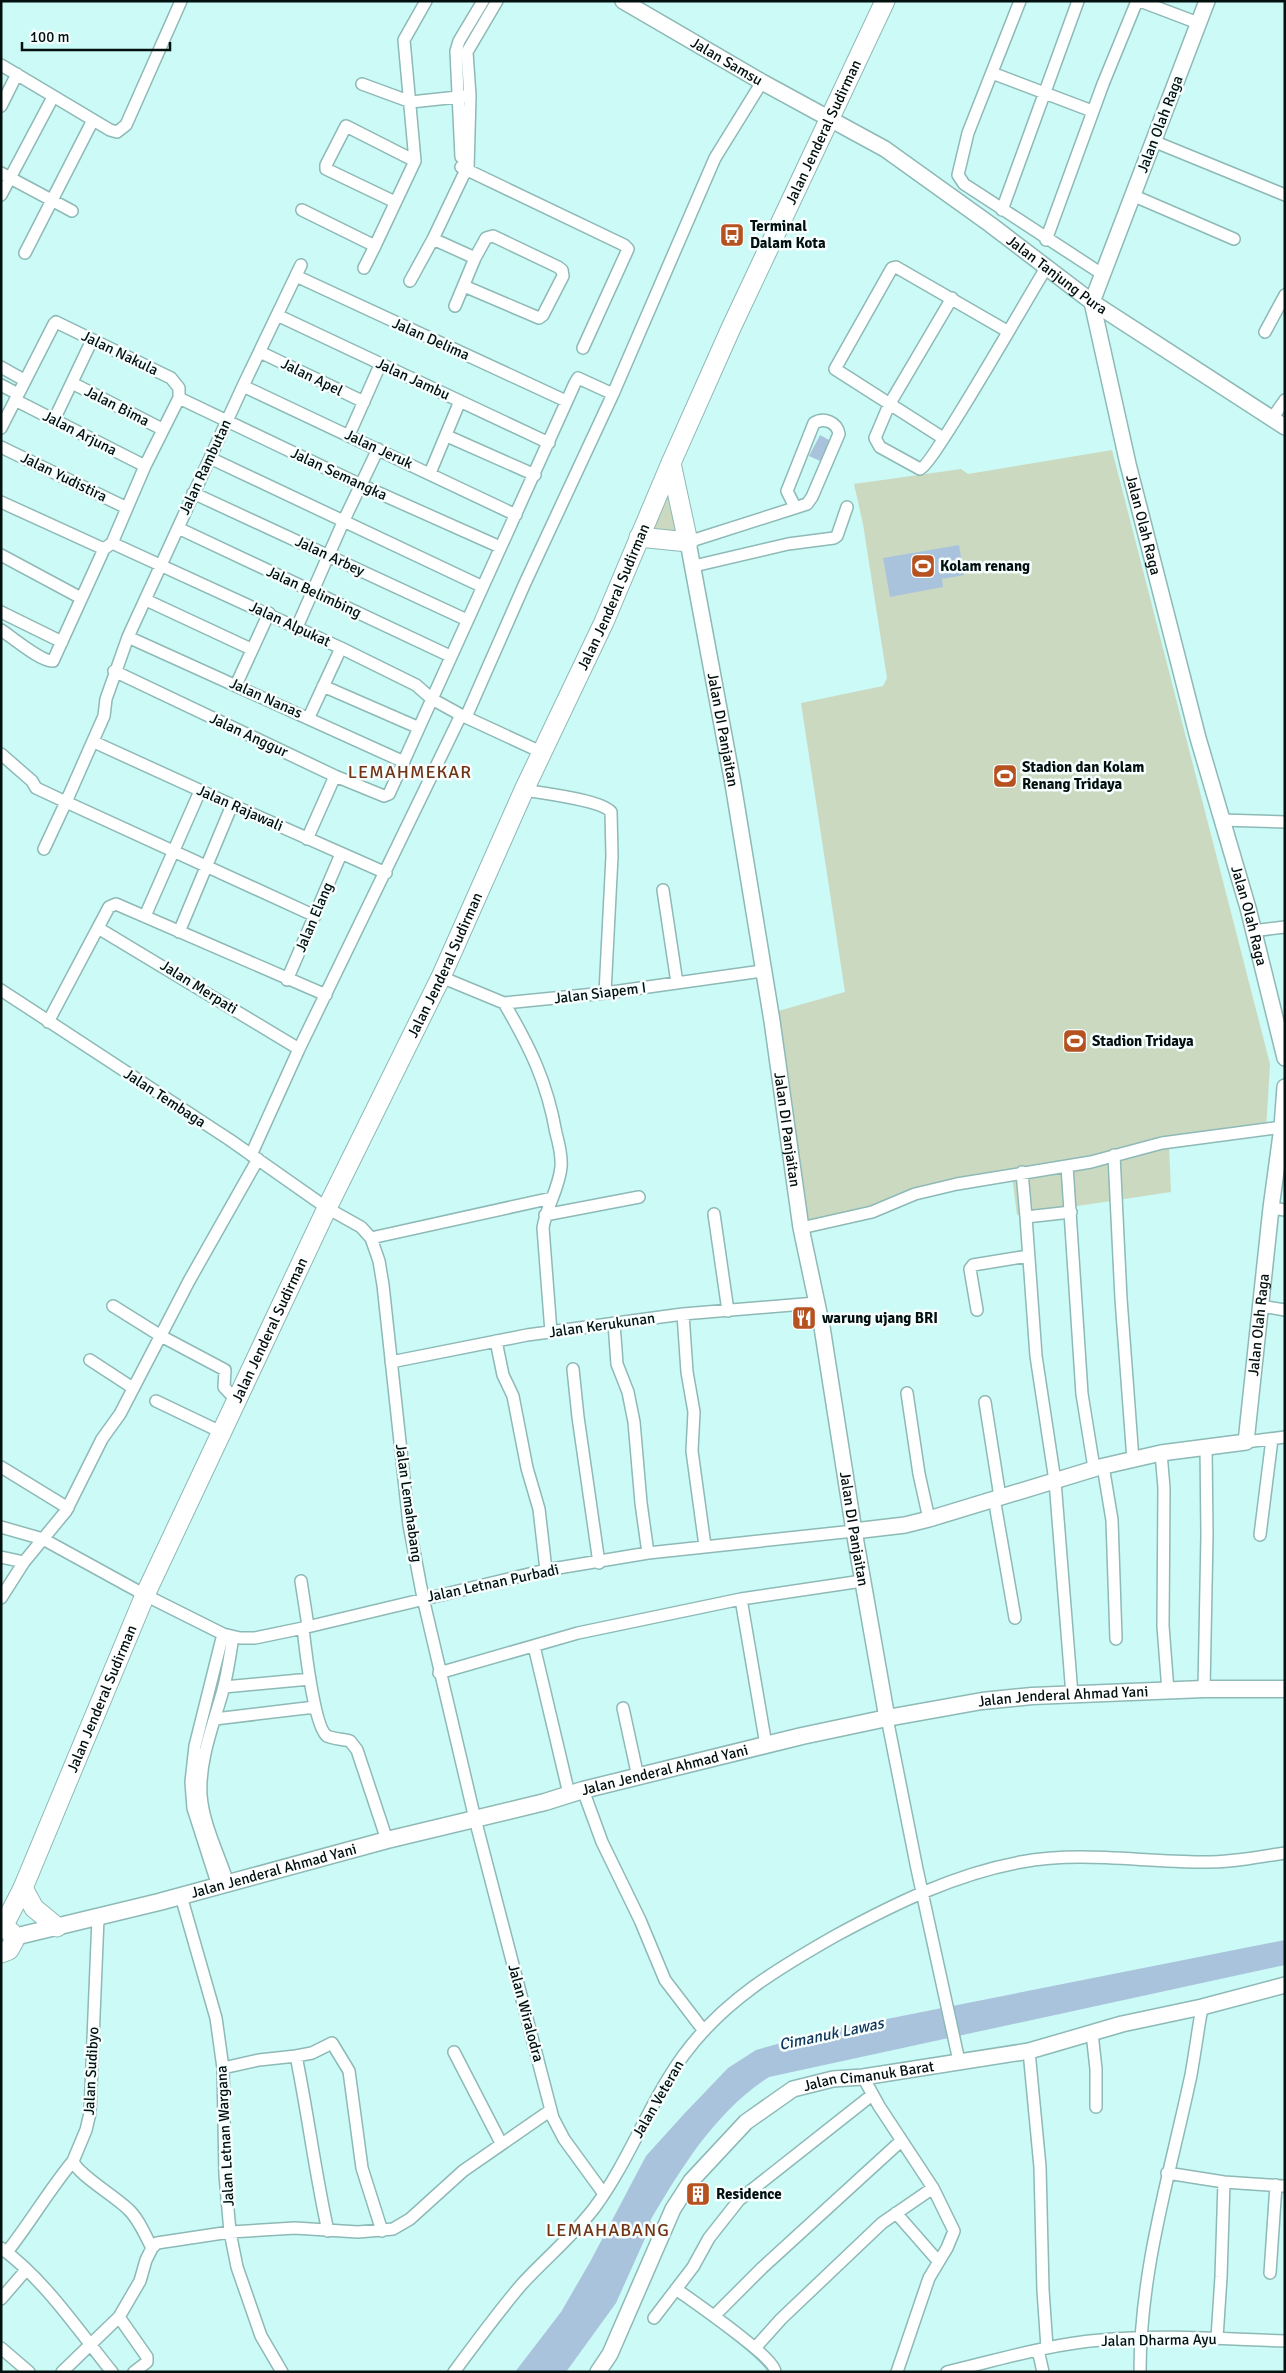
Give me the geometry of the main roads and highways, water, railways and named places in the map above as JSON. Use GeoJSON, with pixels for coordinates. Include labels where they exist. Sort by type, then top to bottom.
{"type":"FeatureCollection","features":[{"type":"Feature","properties":{"kind":"main road","name":"Jalan Jenderal Sudirman"},"geometry":{"type":"LineString","coordinates":[[1,1953],[13,1946],[6,1931],[145,1595],[326,1208],[441,977],[541,752],[604,622],[639,537],[731,328],[885,1]]}},
{"type":"Feature","properties":{"kind":"main road"},"geometry":{"type":"LineString","coordinates":[[639,537],[688,542],[671,463]]}},
{"type":"Feature","properties":{"kind":"main road","name":"Jalan Jenderal Ahmad Yani"},"geometry":{"type":"LineString","coordinates":[[6,1931],[57,1927],[98,1918],[387,1840],[576,1792],[766,1745],[887,1718],[982,1701],[1072,1694],[1285,1688]]}},
{"type":"Feature","properties":{"kind":"main road"},"geometry":{"type":"LineString","coordinates":[[23,1888],[34,1908],[57,1927]]}},
{"type":"Feature","properties":{"kind":"water"},"geometry":{"type":"Polygon","coordinates":[[[820,435],[831,441],[820,461],[809,456],[820,435]]]}},
{"type":"Feature","properties":{"kind":"water","name":"Kolam renang"},"geometry":{"type":"Polygon","coordinates":[[[959,545],[964,575],[942,579],[943,587],[890,597],[883,558],[959,545]]]}},
{"type":"Feature","properties":{"kind":"water","name":"Cimanuk Lawas"},"geometry":{"type":"Polygon","coordinates":[[[1285,1940],[1285,1965],[769,2077],[732,2107],[687,2161],[650,2221],[652,2223],[616,2303],[566,2372],[515,2372],[561,2312],[590,2262],[646,2156],[728,2068],[756,2050],[821,2032],[1285,1940]]]}},
{"type":"Feature","properties":{"kind":"place","name":"Terminal Dalam Kota"},"geometry":{"type":"Point","coordinates":[732,235]}},
{"type":"Feature","properties":{"kind":"place","name":"Kolam renang"},"geometry":{"type":"Point","coordinates":[923,566]}},
{"type":"Feature","properties":{"kind":"place","name":"Stadion dan Kolam Renang Tridaya"},"geometry":{"type":"Point","coordinates":[1005,776]}},
{"type":"Feature","properties":{"kind":"place","name":"Stadion Tridaya"},"geometry":{"type":"Point","coordinates":[1075,1041]}},
{"type":"Feature","properties":{"kind":"place","name":"warung ujang BRI"},"geometry":{"type":"Point","coordinates":[804,1318]}},
{"type":"Feature","properties":{"kind":"place","name":"Residence"},"geometry":{"type":"Point","coordinates":[698,2194]}},
{"type":"Feature","properties":{"kind":"district","name":"LEMAHMEKAR"},"geometry":{"type":"Point","coordinates":[410,772]}},
{"type":"Feature","properties":{"kind":"district","name":"LEMAHABANG"},"geometry":{"type":"Point","coordinates":[608,2230]}}]}
